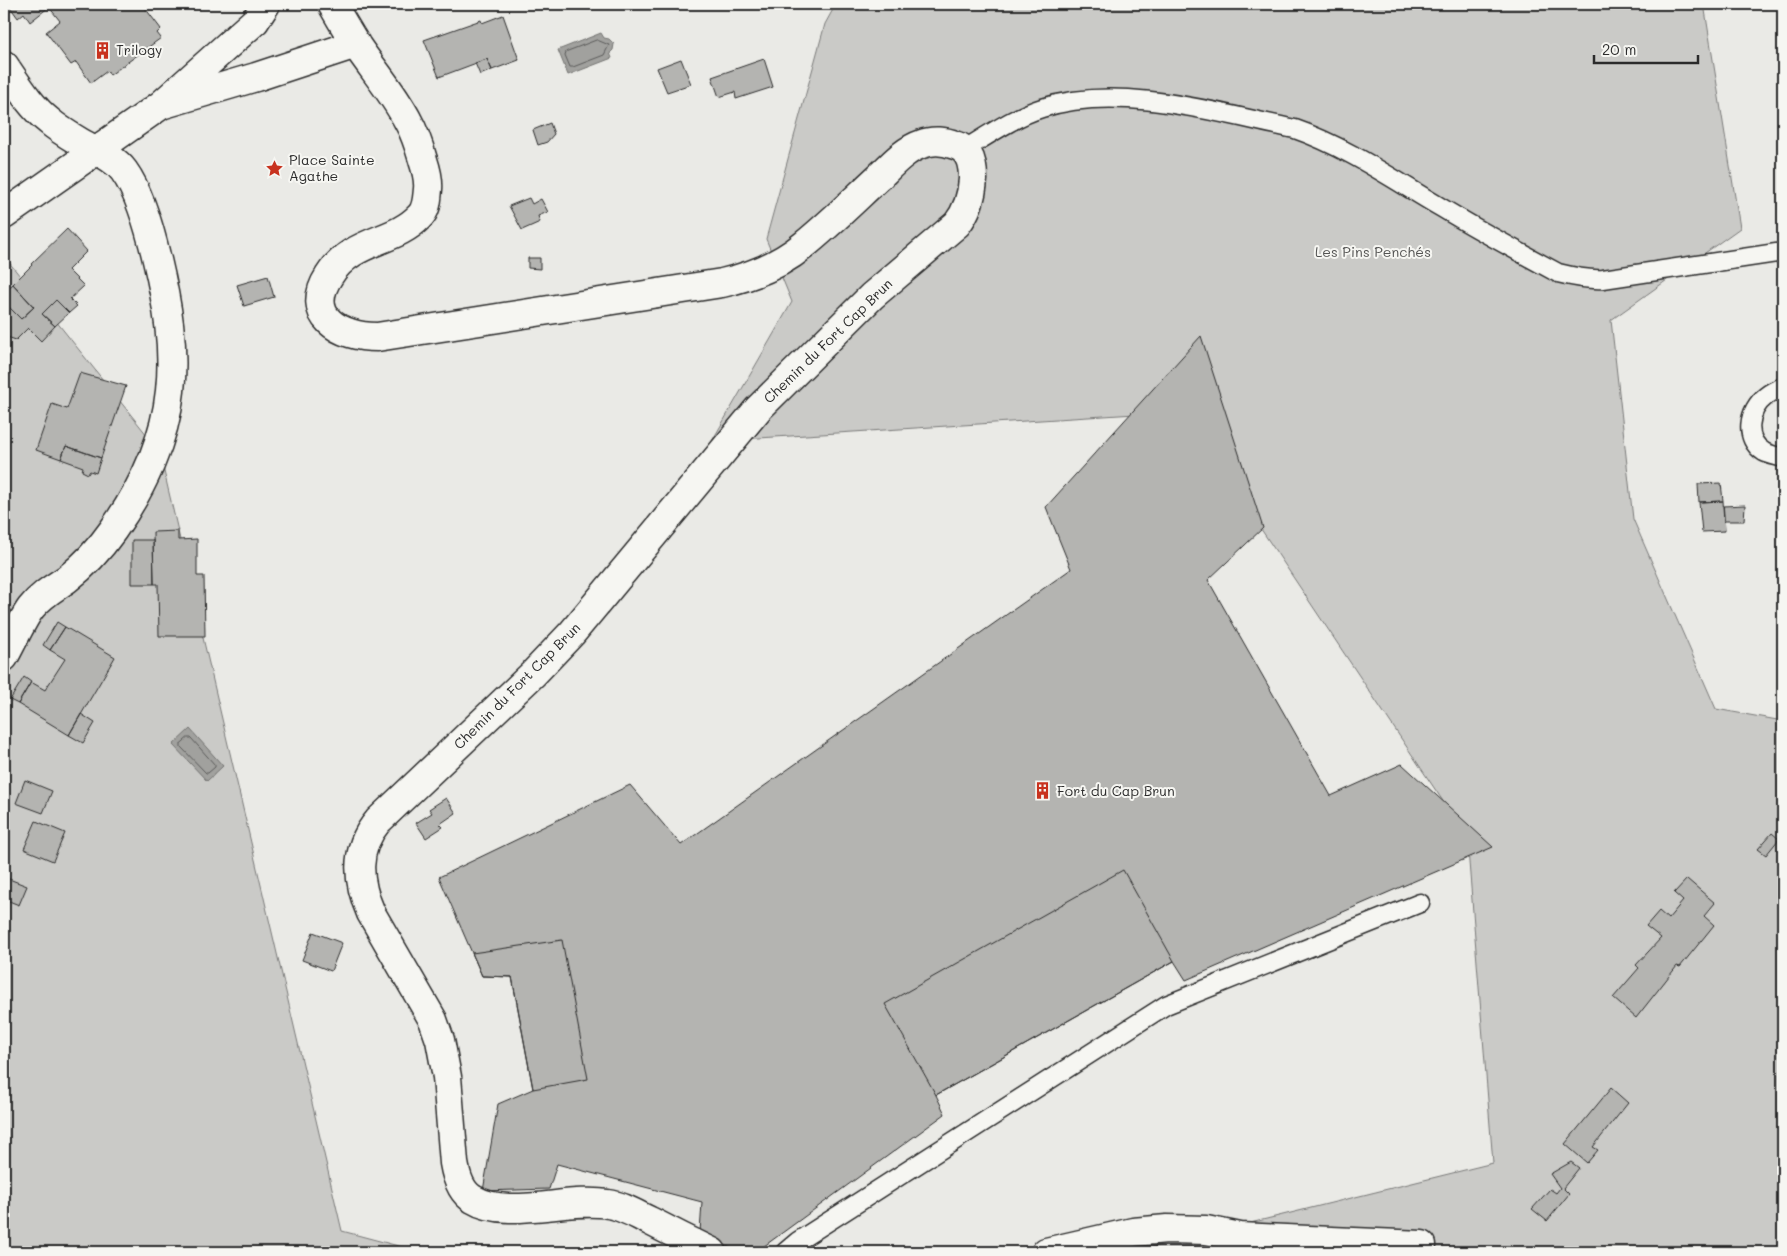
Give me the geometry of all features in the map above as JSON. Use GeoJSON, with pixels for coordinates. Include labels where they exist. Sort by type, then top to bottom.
{"type":"FeatureCollection","features":[{"type":"Feature","properties":{"kind":"street"},"geometry":{"type":"LineString","coordinates":[[4,215],[161,105],[254,21],[266,4]]}},
{"type":"Feature","properties":{"kind":"street"},"geometry":{"type":"LineString","coordinates":[[332,4],[356,44],[408,120],[422,156],[428,181],[426,208],[420,216],[406,227],[362,246],[347,256],[329,274],[322,288],[320,304],[325,318],[343,331],[358,336],[377,337],[722,283],[753,276],[768,269],[804,246],[892,164],[915,147],[930,142],[940,142],[958,145],[964,149]]}},
{"type":"Feature","properties":{"kind":"street"},"geometry":{"type":"LineString","coordinates":[[161,105],[256,77],[356,44]]}},
{"type":"Feature","properties":{"kind":"street"},"geometry":{"type":"LineString","coordinates":[[4,66],[30,101],[48,120],[116,163],[129,179],[143,210],[154,248],[169,322],[172,359],[169,401],[159,442],[146,474],[117,524],[91,555],[68,578],[45,594],[31,608],[4,657]]}},
{"type":"Feature","properties":{"kind":"street","name":"Chemin du Fort Cap Brun"},"geometry":{"type":"LineString","coordinates":[[712,1252],[628,1211],[608,1204],[577,1202],[508,1208],[494,1207],[471,1198],[456,1175],[447,1077],[440,1040],[433,1020],[371,913],[364,897],[361,856],[364,841],[378,821],[533,674],[572,633],[758,410],[872,296],[957,224],[968,207],[972,190],[972,172],[969,155],[964,149]]}},
{"type":"Feature","properties":{"kind":"street"},"geometry":{"type":"LineString","coordinates":[[1046,1252],[1110,1236],[1166,1229],[1206,1230],[1240,1236],[1422,1245]]}},
{"type":"Feature","properties":{"kind":"lane"},"geometry":{"type":"LineString","coordinates":[[964,149],[1040,108],[1068,101],[1108,99],[1174,104],[1295,128],[1311,134],[1368,164],[1467,223],[1558,273],[1598,279],[1783,252]]}},
{"type":"Feature","properties":{"kind":"lane"},"geometry":{"type":"LineString","coordinates":[[1783,387],[1766,396],[1759,403],[1750,418],[1750,428],[1754,443],[1759,448],[1765,453],[1783,458]]}},
{"type":"Feature","properties":{"kind":"lane"},"geometry":{"type":"LineString","coordinates":[[785,1252],[798,1241],[1166,1005],[1420,903]]}},
{"type":"Feature","properties":{"kind":"green space","name":"Les Pins Penchés"},"geometry":{"type":"Polygon","coordinates":[[[836,4],[1704,4],[1740,228],[1611,320],[1633,519],[1716,709],[1783,721],[1783,1252],[1133,1252],[1493,1163],[1467,837],[1182,411],[712,441],[792,302],[766,239],[825,24],[836,4]]]}},
{"type":"Feature","properties":{"kind":"green space"},"geometry":{"type":"Polygon","coordinates":[[[4,256],[159,450],[342,1231],[421,1252],[4,1252],[4,256]]]}},
{"type":"Feature","properties":{"kind":"water"},"geometry":{"type":"Polygon","coordinates":[[[601,33],[604,38],[609,39],[614,44],[613,50],[610,53],[612,58],[568,75],[558,50],[601,33]]]}},
{"type":"Feature","properties":{"kind":"water"},"geometry":{"type":"Polygon","coordinates":[[[190,729],[223,766],[207,781],[173,745],[190,729]]]}},
{"type":"Feature","properties":{"kind":"building","name":"Trilogy"},"geometry":{"type":"Polygon","coordinates":[[[8,4],[142,4],[161,29],[157,33],[161,38],[110,75],[107,71],[91,83],[76,62],[71,65],[46,32],[60,21],[49,7],[30,22],[24,13],[18,18],[8,4]]]}},
{"type":"Feature","properties":{"kind":"building"},"geometry":{"type":"Polygon","coordinates":[[[503,15],[519,60],[492,70],[487,59],[439,77],[424,40],[481,20],[482,23],[503,15]]]}},
{"type":"Feature","properties":{"kind":"building"},"geometry":{"type":"Polygon","coordinates":[[[1783,56],[1783,106],[1779,96],[1783,56]]]}},
{"type":"Feature","properties":{"kind":"building"},"geometry":{"type":"Polygon","coordinates":[[[487,59],[492,70],[480,75],[475,63],[487,59]]]}},
{"type":"Feature","properties":{"kind":"building"},"geometry":{"type":"Polygon","coordinates":[[[681,59],[691,84],[667,92],[657,68],[681,59]]]}},
{"type":"Feature","properties":{"kind":"building"},"geometry":{"type":"Polygon","coordinates":[[[764,59],[773,87],[736,99],[735,92],[719,97],[712,77],[764,59]]]}},
{"type":"Feature","properties":{"kind":"building"},"geometry":{"type":"Polygon","coordinates":[[[550,123],[554,134],[547,142],[538,145],[533,130],[550,123]]]}},
{"type":"Feature","properties":{"kind":"building"},"geometry":{"type":"Polygon","coordinates":[[[529,198],[532,204],[541,199],[548,212],[538,216],[540,222],[522,230],[509,206],[529,198]]]}},
{"type":"Feature","properties":{"kind":"building"},"geometry":{"type":"Polygon","coordinates":[[[67,229],[87,251],[68,270],[84,286],[70,299],[77,306],[69,313],[56,300],[42,314],[55,326],[41,341],[28,328],[16,340],[4,336],[4,302],[21,319],[34,307],[13,284],[67,229]]]}},
{"type":"Feature","properties":{"kind":"building"},"geometry":{"type":"Polygon","coordinates":[[[528,258],[540,258],[540,269],[528,268],[528,258]]]}},
{"type":"Feature","properties":{"kind":"building"},"geometry":{"type":"Polygon","coordinates":[[[268,276],[274,297],[244,306],[237,285],[268,276]]]}},
{"type":"Feature","properties":{"kind":"building"},"geometry":{"type":"Polygon","coordinates":[[[13,284],[34,307],[21,319],[4,302],[4,292],[13,284]]]}},
{"type":"Feature","properties":{"kind":"building"},"geometry":{"type":"Polygon","coordinates":[[[56,300],[69,313],[55,326],[42,314],[56,300]]]}},
{"type":"Feature","properties":{"kind":"building","name":"Fort du Cap Brun"},"geometry":{"type":"Polygon","coordinates":[[[1201,336],[1263,528],[1208,580],[1331,796],[1402,764],[1493,847],[1186,980],[1174,961],[936,1095],[945,1114],[756,1252],[739,1252],[700,1233],[702,1202],[557,1164],[549,1189],[483,1191],[498,1104],[533,1089],[512,977],[482,976],[439,877],[630,785],[681,845],[1071,569],[1046,507],[1201,336]]]}},
{"type":"Feature","properties":{"kind":"building"},"geometry":{"type":"Polygon","coordinates":[[[80,373],[126,386],[101,458],[66,446],[61,459],[36,450],[52,404],[67,409],[80,373]]]}},
{"type":"Feature","properties":{"kind":"building"},"geometry":{"type":"Polygon","coordinates":[[[66,446],[101,458],[96,473],[90,471],[88,474],[82,471],[83,467],[61,459],[66,446]]]}},
{"type":"Feature","properties":{"kind":"building"},"geometry":{"type":"Polygon","coordinates":[[[1721,483],[1723,501],[1699,502],[1698,484],[1721,483]]]}},
{"type":"Feature","properties":{"kind":"building"},"geometry":{"type":"Polygon","coordinates":[[[1723,501],[1725,531],[1702,532],[1699,502],[1723,501]]]}},
{"type":"Feature","properties":{"kind":"building"},"geometry":{"type":"Polygon","coordinates":[[[1745,505],[1744,521],[1724,521],[1723,506],[1745,505]]]}},
{"type":"Feature","properties":{"kind":"building"},"geometry":{"type":"Polygon","coordinates":[[[178,531],[178,540],[197,539],[197,576],[204,576],[205,636],[159,636],[158,584],[154,584],[153,532],[178,531]]]}},
{"type":"Feature","properties":{"kind":"building"},"geometry":{"type":"Polygon","coordinates":[[[132,540],[153,540],[154,584],[132,584],[132,540]]]}},
{"type":"Feature","properties":{"kind":"building"},"geometry":{"type":"Polygon","coordinates":[[[57,622],[65,627],[50,650],[43,645],[57,622]]]}},
{"type":"Feature","properties":{"kind":"building"},"geometry":{"type":"Polygon","coordinates":[[[65,627],[115,657],[69,735],[18,704],[31,682],[45,690],[65,659],[50,650],[65,627]]]}},
{"type":"Feature","properties":{"kind":"building"},"geometry":{"type":"Polygon","coordinates":[[[24,677],[31,682],[18,704],[10,700],[24,677]]]}},
{"type":"Feature","properties":{"kind":"building"},"geometry":{"type":"Polygon","coordinates":[[[81,714],[95,723],[83,743],[69,735],[81,714]]]}},
{"type":"Feature","properties":{"kind":"building"},"geometry":{"type":"Polygon","coordinates":[[[25,780],[52,791],[43,813],[16,803],[25,780]]]}},
{"type":"Feature","properties":{"kind":"building"},"geometry":{"type":"Polygon","coordinates":[[[446,798],[456,813],[440,824],[443,827],[426,838],[416,823],[432,813],[429,809],[446,798]]]}},
{"type":"Feature","properties":{"kind":"building"},"geometry":{"type":"Polygon","coordinates":[[[36,821],[65,833],[53,861],[24,849],[36,821]]]}},
{"type":"Feature","properties":{"kind":"building"},"geometry":{"type":"Polygon","coordinates":[[[1772,833],[1779,839],[1766,855],[1758,849],[1772,833]]]}},
{"type":"Feature","properties":{"kind":"building"},"geometry":{"type":"Polygon","coordinates":[[[1123,870],[1174,961],[936,1095],[885,1004],[1123,870]]]}},
{"type":"Feature","properties":{"kind":"building"},"geometry":{"type":"Polygon","coordinates":[[[4,877],[27,886],[19,905],[4,899],[4,877]]]}},
{"type":"Feature","properties":{"kind":"building"},"geometry":{"type":"Polygon","coordinates":[[[1687,879],[1715,903],[1704,916],[1714,925],[1680,967],[1677,966],[1636,1018],[1613,998],[1639,968],[1636,965],[1661,938],[1646,926],[1659,911],[1668,919],[1683,901],[1674,893],[1687,879]]]}},
{"type":"Feature","properties":{"kind":"building"},"geometry":{"type":"Polygon","coordinates":[[[313,932],[342,943],[331,971],[302,960],[313,932]]]}},
{"type":"Feature","properties":{"kind":"building"},"geometry":{"type":"Polygon","coordinates":[[[562,940],[588,1079],[533,1089],[512,977],[482,976],[472,953],[562,940]]]}},
{"type":"Feature","properties":{"kind":"building"},"geometry":{"type":"Polygon","coordinates":[[[1611,1088],[1628,1103],[1593,1147],[1598,1150],[1587,1163],[1565,1144],[1611,1088]]]}},
{"type":"Feature","properties":{"kind":"building"},"geometry":{"type":"Polygon","coordinates":[[[1571,1162],[1579,1168],[1563,1188],[1569,1194],[1547,1221],[1532,1209],[1550,1189],[1556,1193],[1560,1188],[1550,1174],[1571,1162]]]}},
{"type":"Feature","properties":{"kind":"place","name":"Trilogy"},"geometry":{"type":"Point","coordinates":[102,50]}},
{"type":"Feature","properties":{"kind":"place","name":"Place Sainte Agathe"},"geometry":{"type":"Point","coordinates":[275,168]}},
{"type":"Feature","properties":{"kind":"place","name":"Fort du Cap Brun"},"geometry":{"type":"Point","coordinates":[1043,791]}}]}
